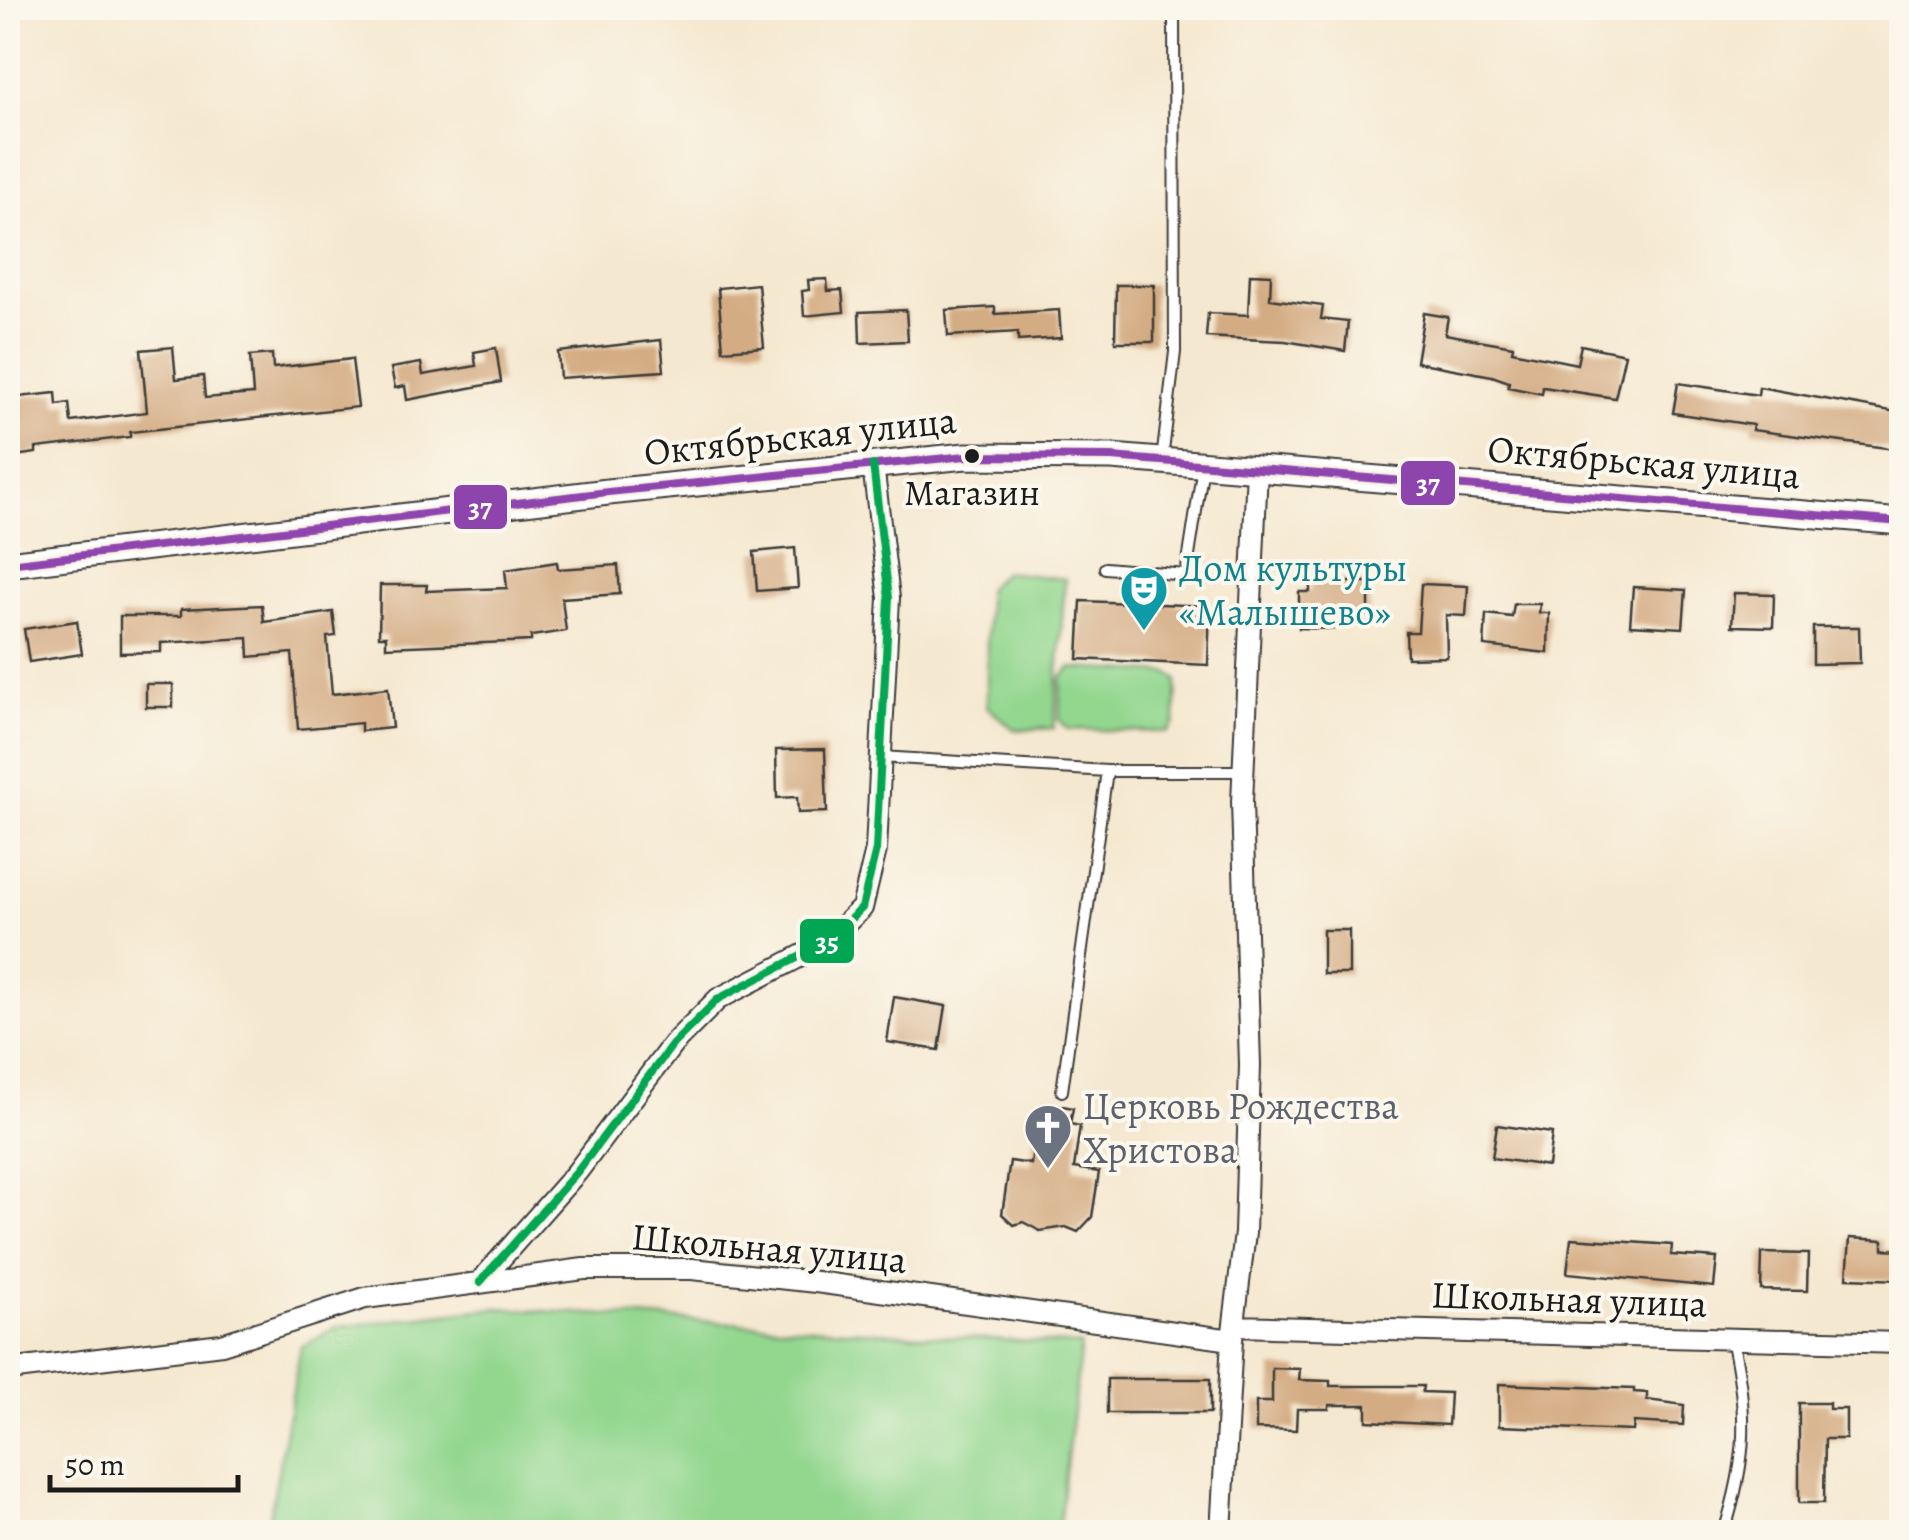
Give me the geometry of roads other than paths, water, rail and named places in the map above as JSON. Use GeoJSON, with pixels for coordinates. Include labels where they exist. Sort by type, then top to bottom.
{"type":"FeatureCollection","features":[{"type":"Feature","properties":{"kind":"street","name":"Октябрьская улица"},"geometry":{"type":"LineString","coordinates":[[8,564],[966,456],[1162,462],[1902,522]]}},
{"type":"Feature","properties":{"kind":"street"},"geometry":{"type":"LineString","coordinates":[[480,1282],[577,1172],[672,1044],[718,999],[824,944],[862,908],[876,850],[889,598],[873,465]]}},
{"type":"Feature","properties":{"kind":"street"},"geometry":{"type":"LineString","coordinates":[[1221,1532],[1233,1333],[1245,1233],[1250,1066],[1243,771],[1257,470]]}},
{"type":"Feature","properties":{"kind":"street","name":"Школьная улица"},"geometry":{"type":"LineString","coordinates":[[8,1370],[222,1344],[365,1298],[584,1269],[692,1269],[1233,1333],[1902,1344]]}},
{"type":"Feature","properties":{"kind":"lane"},"geometry":{"type":"LineString","coordinates":[[1162,462],[1175,352],[1174,8]]}},
{"type":"Feature","properties":{"kind":"lane"},"geometry":{"type":"LineString","coordinates":[[1104,568],[1186,575],[1203,465]]}},
{"type":"Feature","properties":{"kind":"lane"},"geometry":{"type":"LineString","coordinates":[[881,757],[1107,771],[1243,771]]}},
{"type":"Feature","properties":{"kind":"lane"},"geometry":{"type":"LineString","coordinates":[[1062,1091],[1107,771]]}},
{"type":"Feature","properties":{"kind":"lane"},"geometry":{"type":"LineString","coordinates":[[1724,1532],[1744,1466],[1744,1392],[1732,1339]]}},
{"type":"Feature","properties":{"kind":"place","name":"Магазин"},"geometry":{"type":"Point","coordinates":[972,456]}},
{"type":"Feature","properties":{"kind":"place","name":"Дом культуры «Малышево»"},"geometry":{"type":"Point","coordinates":[1144,632]}},
{"type":"Feature","properties":{"kind":"place","name":"Церковь Рождества Христова"},"geometry":{"type":"Point","coordinates":[1048,1170]}}]}
